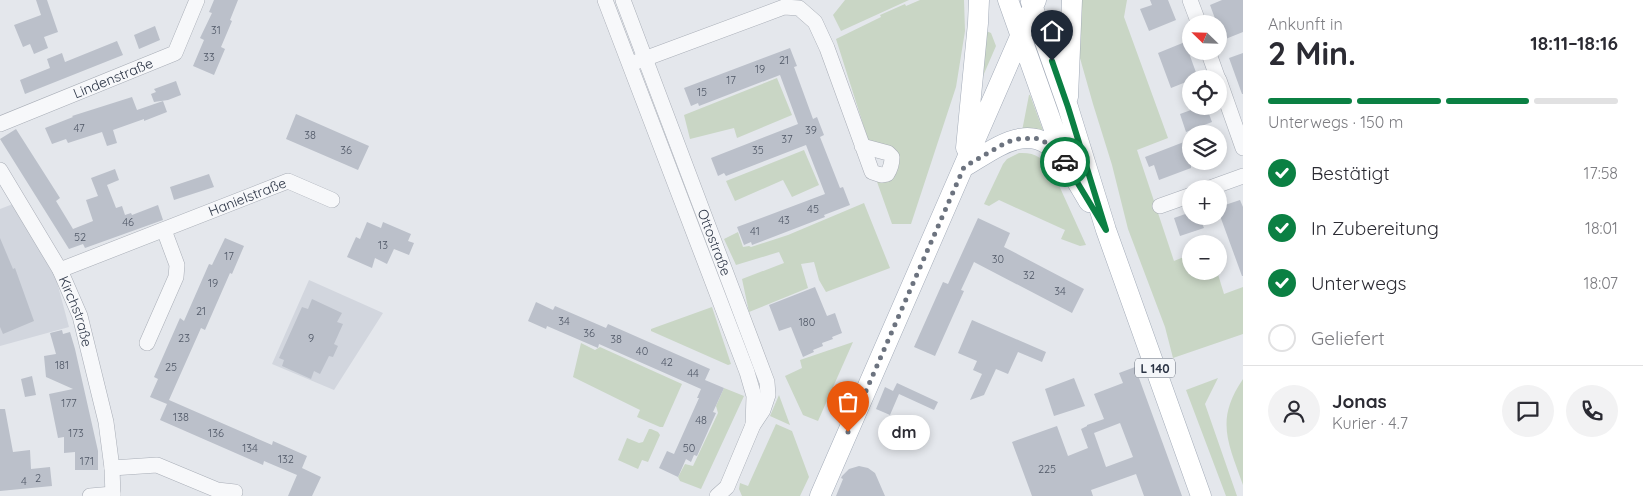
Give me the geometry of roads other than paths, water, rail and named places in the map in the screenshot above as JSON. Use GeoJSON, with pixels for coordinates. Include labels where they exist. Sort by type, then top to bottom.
{"type":"FeatureCollection","features":[{"type":"Feature","properties":{"kind":"main road"},"geometry":{"type":"LineString","coordinates":[[964,167],[979,0]]}},
{"type":"Feature","properties":{"kind":"main road","name":"L 140"},"geometry":{"type":"LineString","coordinates":[[1008,0],[1066,163],[1106,230]]}},
{"type":"Feature","properties":{"kind":"main road"},"geometry":{"type":"LineString","coordinates":[[1068,107],[1072,0]]}},
{"type":"Feature","properties":{"kind":"main road"},"geometry":{"type":"LineString","coordinates":[[820,496],[964,167],[1033,3]]}},
{"type":"Feature","properties":{"kind":"main road","name":"L 140"},"geometry":{"type":"LineString","coordinates":[[1033,3],[1106,230],[1201,496]]}},
{"type":"Feature","properties":{"kind":"main road"},"geometry":{"type":"LineString","coordinates":[[964,167],[1007,142],[1017,139],[1035,138],[1050,144],[1066,163]]}},
{"type":"Feature","properties":{"kind":"street","name":"Lindenstraße"},"geometry":{"type":"LineString","coordinates":[[0,124],[175,53],[197,0]]}},
{"type":"Feature","properties":{"kind":"street","name":"Ottostraße"},"geometry":{"type":"LineString","coordinates":[[605,0],[747,372],[754,396],[753,425]]}},
{"type":"Feature","properties":{"kind":"street","name":"Ottostraße"},"geometry":{"type":"LineString","coordinates":[[622,0],[767,382],[768,395],[764,410],[753,425],[728,487],[717,496]]}},
{"type":"Feature","properties":{"kind":"street"},"geometry":{"type":"LineString","coordinates":[[1190,0],[1196,15]]}},
{"type":"Feature","properties":{"kind":"street"},"geometry":{"type":"LineString","coordinates":[[630,65],[784,7],[798,8],[815,22],[862,146]]}},
{"type":"Feature","properties":{"kind":"street"},"geometry":{"type":"LineString","coordinates":[[1227,104],[1243,148]]}},
{"type":"Feature","properties":{"kind":"street","name":"Kirchstraße"},"geometry":{"type":"LineString","coordinates":[[0,170],[60,270],[80,316],[106,422],[112,468],[113,495]]}},
{"type":"Feature","properties":{"kind":"street"},"geometry":{"type":"LineString","coordinates":[[1227,182],[1243,176]]}},
{"type":"Feature","properties":{"kind":"street","name":"Hanielstraße"},"geometry":{"type":"LineString","coordinates":[[60,270],[288,181],[332,200]]}},
{"type":"Feature","properties":{"kind":"street"},"geometry":{"type":"LineString","coordinates":[[1160,206],[1182,198]]}},
{"type":"Feature","properties":{"kind":"street"},"geometry":{"type":"LineString","coordinates":[[148,343],[176,276],[177,265],[164,230]]}},
{"type":"Feature","properties":{"kind":"street"},"geometry":{"type":"LineString","coordinates":[[112,468],[157,465],[217,490],[234,492]]}},
{"type":"Feature","properties":{"kind":"street"},"geometry":{"type":"LineString","coordinates":[[90,496],[113,495]]}},
{"type":"Feature","properties":{"kind":"place","name":"dm"},"geometry":{"type":"Point","coordinates":[848,432]}}]}
